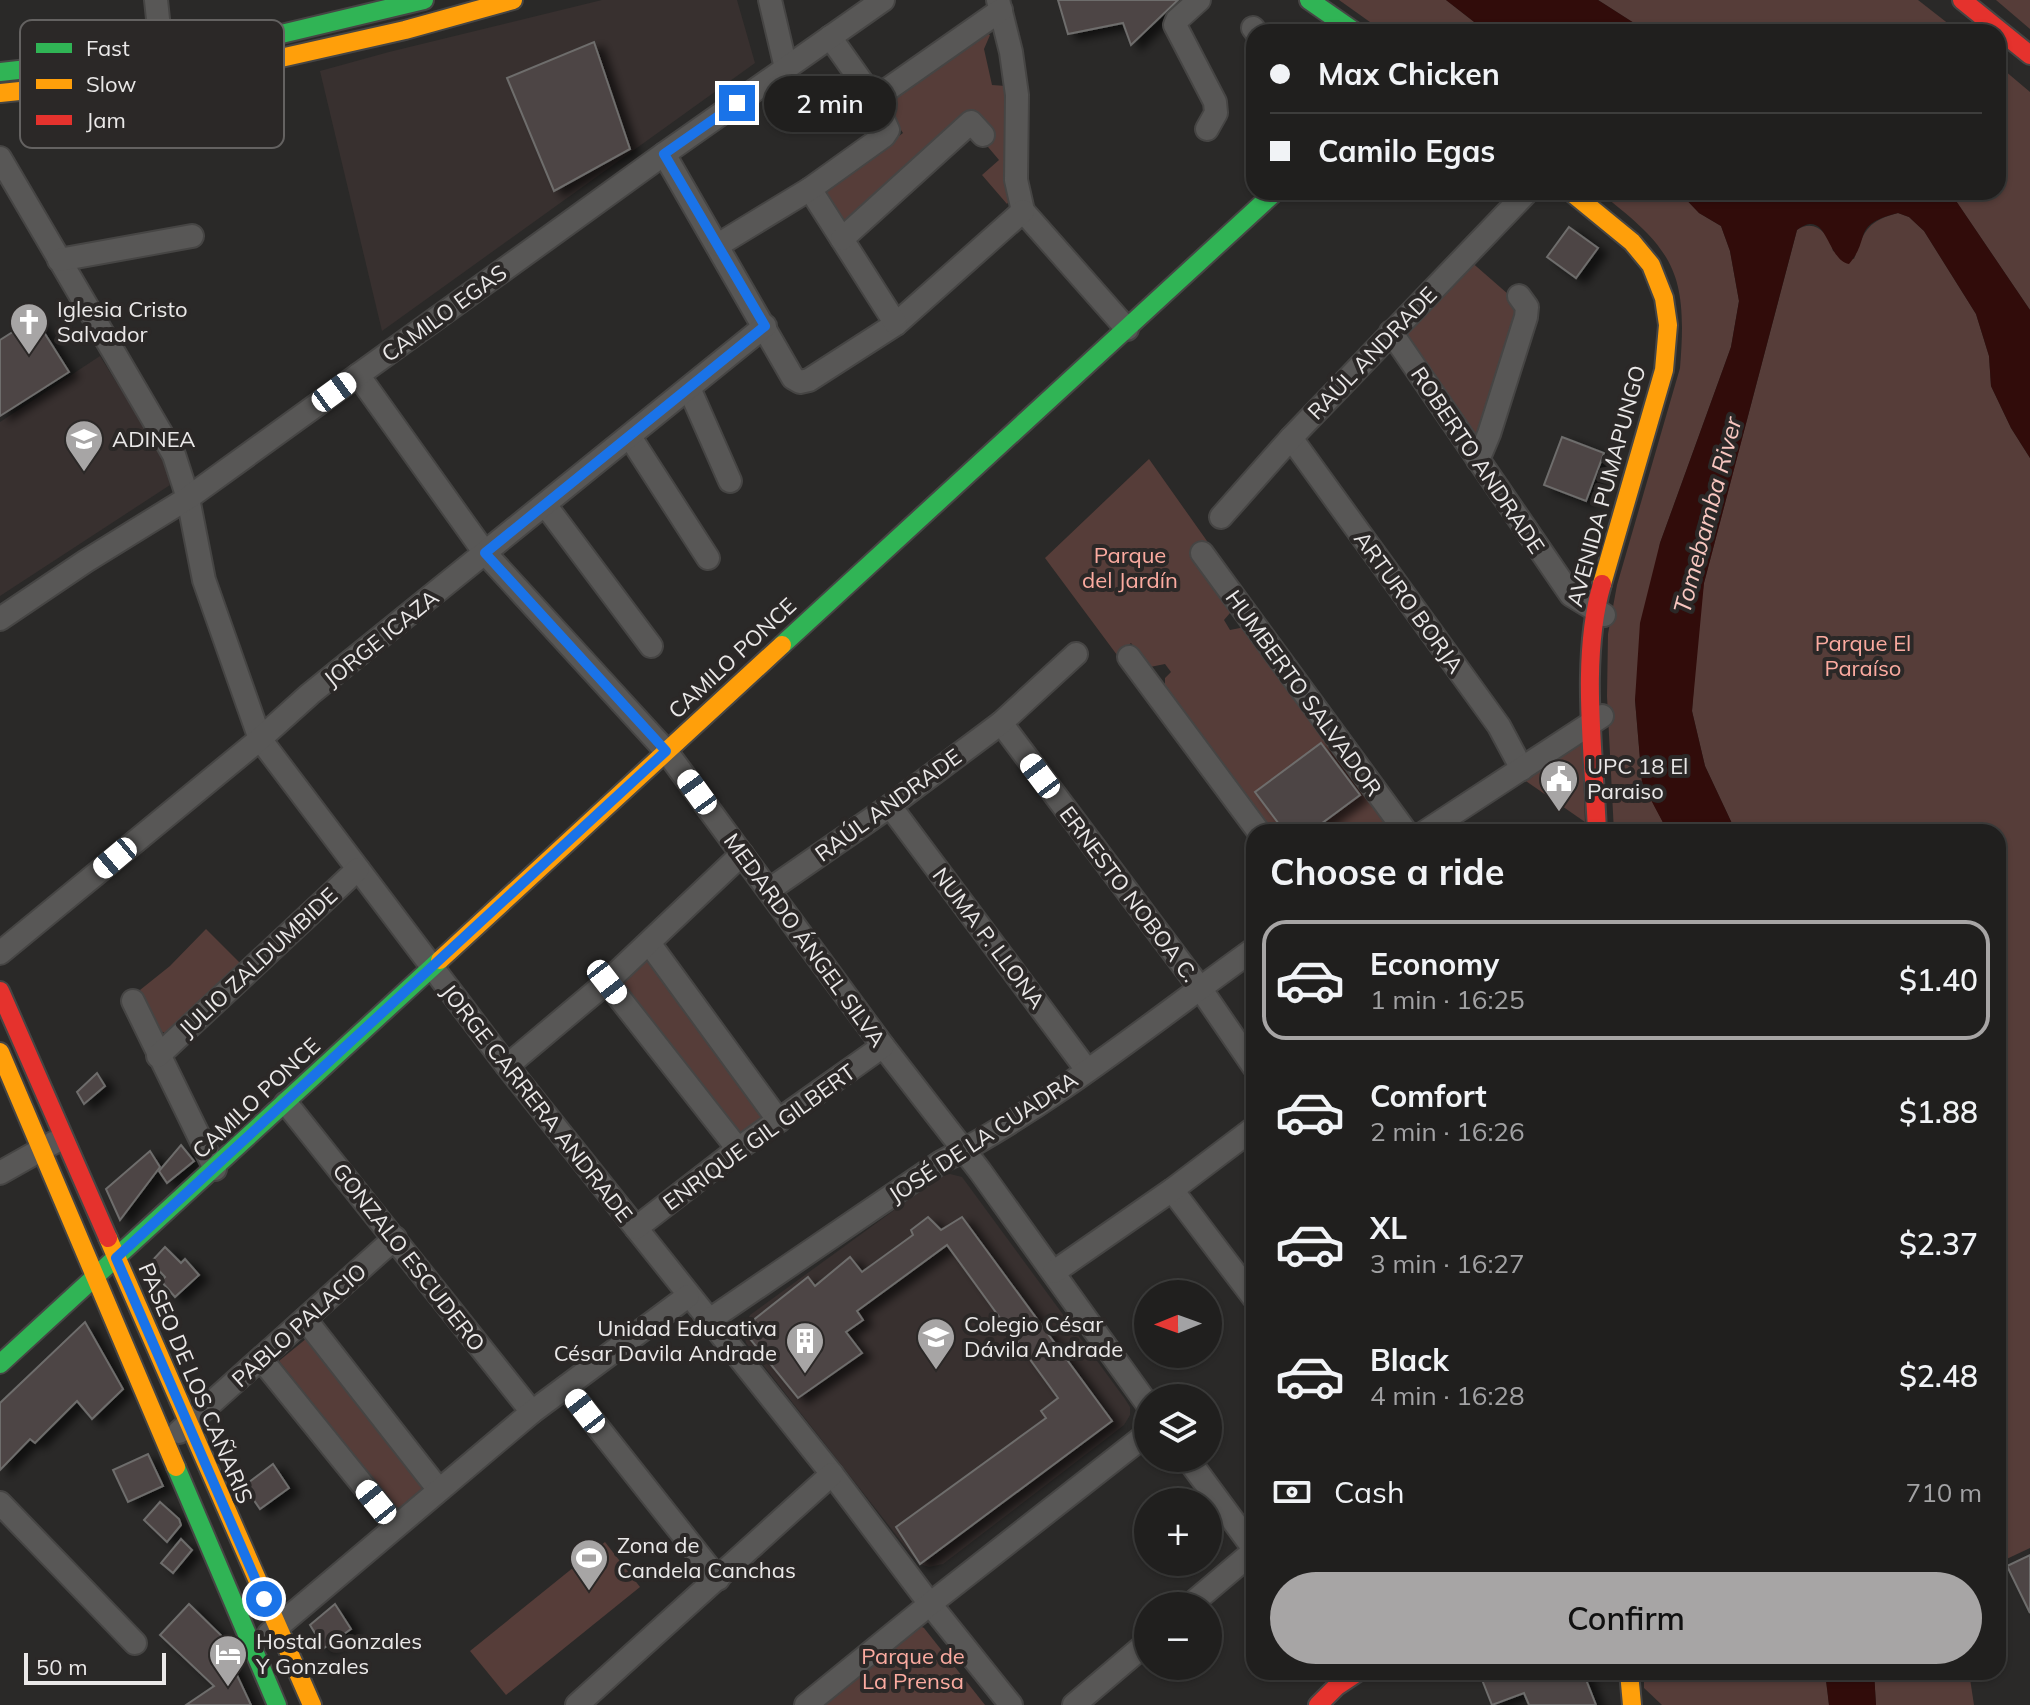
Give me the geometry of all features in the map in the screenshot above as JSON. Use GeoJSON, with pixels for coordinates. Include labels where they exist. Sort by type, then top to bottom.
{"type":"FeatureCollection","features":[{"type":"Feature","properties":{"kind":"main road"},"geometry":{"type":"LineString","coordinates":[[284,32],[398,3],[424,0]]}},
{"type":"Feature","properties":{"kind":"main road"},"geometry":{"type":"LineString","coordinates":[[284,57],[405,30],[513,0]]}},
{"type":"Feature","properties":{"kind":"main road"},"geometry":{"type":"LineString","coordinates":[[1309,0],[1344,24]]}},
{"type":"Feature","properties":{"kind":"main road"},"geometry":{"type":"LineString","coordinates":[[1962,0],[1992,24]]}},
{"type":"Feature","properties":{"kind":"main road"},"geometry":{"type":"LineString","coordinates":[[2006,36],[2030,55]]}},
{"type":"Feature","properties":{"kind":"main road"},"geometry":{"type":"LineString","coordinates":[[0,72],[20,71]]}},
{"type":"Feature","properties":{"kind":"main road"},"geometry":{"type":"LineString","coordinates":[[0,93],[20,90]]}},
{"type":"Feature","properties":{"kind":"main road","name":"CAMILO PONCE"},"geometry":{"type":"LineString","coordinates":[[0,1364],[1266,200]]}},
{"type":"Feature","properties":{"kind":"main road","name":"AVENIDA PUMAPUNGO"},"geometry":{"type":"LineString","coordinates":[[1581,200],[1632,242],[1651,265],[1664,298],[1668,325],[1664,370],[1599,613],[1590,659],[1597,718],[1597,824]]}},
{"type":"Feature","properties":{"kind":"main road","name":"PASEO DE LOS CAÑARIS"},"geometry":{"type":"LineString","coordinates":[[0,991],[312,1705]]}},
{"type":"Feature","properties":{"kind":"main road"},"geometry":{"type":"LineString","coordinates":[[0,1052],[277,1705]]}},
{"type":"Feature","properties":{"kind":"main road"},"geometry":{"type":"LineString","coordinates":[[1630,1680],[1632,1705]]}},
{"type":"Feature","properties":{"kind":"main road"},"geometry":{"type":"LineString","coordinates":[[1318,1705],[1339,1688]]}},
{"type":"Feature","properties":{"kind":"street"},"geometry":{"type":"LineString","coordinates":[[156,0],[158,20]]}},
{"type":"Feature","properties":{"kind":"street"},"geometry":{"type":"LineString","coordinates":[[770,0],[786,68]]}},
{"type":"Feature","properties":{"kind":"street","name":"CAMILO EGAS"},"geometry":{"type":"LineString","coordinates":[[0,619],[188,498],[883,0]]}},
{"type":"Feature","properties":{"kind":"street"},"geometry":{"type":"LineString","coordinates":[[1199,0],[1175,25],[1215,102],[1216,113],[1207,129]]}},
{"type":"Feature","properties":{"kind":"street"},"geometry":{"type":"LineString","coordinates":[[398,3],[405,30]]}},
{"type":"Feature","properties":{"kind":"street"},"geometry":{"type":"LineString","coordinates":[[874,99],[1000,5],[1017,95],[1016,180],[1023,211],[1127,329]]}},
{"type":"Feature","properties":{"kind":"street"},"geometry":{"type":"LineString","coordinates":[[718,245],[810,189],[888,130],[874,99],[830,37]]}},
{"type":"Feature","properties":{"kind":"street"},"geometry":{"type":"LineString","coordinates":[[842,239],[971,122],[983,135]]}},
{"type":"Feature","properties":{"kind":"street"},"geometry":{"type":"LineString","coordinates":[[664,154],[793,378],[800,382],[809,380],[896,324],[1023,211]]}},
{"type":"Feature","properties":{"kind":"street","name":"JORGE CARRERA ANDRADE"},"geometry":{"type":"LineString","coordinates":[[0,158],[174,455],[188,498],[204,580],[260,739],[431,969],[1011,1705]]}},
{"type":"Feature","properties":{"kind":"street"},"geometry":{"type":"LineString","coordinates":[[810,189],[896,324]]}},
{"type":"Feature","properties":{"kind":"street","name":"RAÚL ANDRADE"},"geometry":{"type":"LineString","coordinates":[[1221,517],[1291,438],[1519,200]]}},
{"type":"Feature","properties":{"kind":"street"},"geometry":{"type":"LineString","coordinates":[[59,260],[192,236]]}},
{"type":"Feature","properties":{"kind":"street"},"geometry":{"type":"LineString","coordinates":[[1478,460],[1526,317],[1527,307],[1519,296]]}},
{"type":"Feature","properties":{"kind":"street","name":"JORGE ICAZA"},"geometry":{"type":"LineString","coordinates":[[0,953],[260,739],[310,694],[765,326]]}},
{"type":"Feature","properties":{"kind":"street","name":"ROBERTO ANDRADE"},"geometry":{"type":"LineString","coordinates":[[1391,332],[1571,595],[1599,613]]}},
{"type":"Feature","properties":{"kind":"street","name":"MEDARDO ÁNGEL SILVA"},"geometry":{"type":"LineString","coordinates":[[358,375],[485,553],[666,751],[883,1046],[965,1150],[1134,1385]]}},
{"type":"Feature","properties":{"kind":"street"},"geometry":{"type":"LineString","coordinates":[[689,388],[730,481]]}},
{"type":"Feature","properties":{"kind":"street"},"geometry":{"type":"LineString","coordinates":[[630,437],[708,558]]}},
{"type":"Feature","properties":{"kind":"street","name":"ARTURO BORJA"},"geometry":{"type":"LineString","coordinates":[[1291,438],[1499,726],[1522,769]]}},
{"type":"Feature","properties":{"kind":"street"},"geometry":{"type":"LineString","coordinates":[[546,506],[651,646]]}},
{"type":"Feature","properties":{"kind":"street","name":"HUMBERTO SALVADOR"},"geometry":{"type":"LineString","coordinates":[[1202,553],[1400,824]]}},
{"type":"Feature","properties":{"kind":"street","name":"RAÚL ANDRADE"},"geometry":{"type":"LineString","coordinates":[[769,890],[890,806],[1001,723],[1076,654]]}},
{"type":"Feature","properties":{"kind":"street"},"geometry":{"type":"LineString","coordinates":[[1129,657],[1253,824]]}},
{"type":"Feature","properties":{"kind":"street"},"geometry":{"type":"LineString","coordinates":[[1437,824],[1597,718]]}},
{"type":"Feature","properties":{"kind":"street","name":"ERNESTO NOBOA C."},"geometry":{"type":"LineString","coordinates":[[1001,723],[1200,988],[1246,1055]]}},
{"type":"Feature","properties":{"kind":"street","name":"NUMA P. LLONA"},"geometry":{"type":"LineString","coordinates":[[890,806],[1087,1070]]}},
{"type":"Feature","properties":{"kind":"street"},"geometry":{"type":"LineString","coordinates":[[507,1066],[607,982],[742,854]]}},
{"type":"Feature","properties":{"kind":"street","name":"JULIO ZALDUMBIDE"},"geometry":{"type":"LineString","coordinates":[[158,1056],[358,869]]}},
{"type":"Feature","properties":{"kind":"street"},"geometry":{"type":"LineString","coordinates":[[649,943],[779,1121]]}},
{"type":"Feature","properties":{"kind":"street","name":"JOSÉ DE LA CUADRA"},"geometry":{"type":"LineString","coordinates":[[708,1321],[941,1162],[965,1150],[1087,1070],[1246,955]]}},
{"type":"Feature","properties":{"kind":"street"},"geometry":{"type":"LineString","coordinates":[[607,982],[738,1149]]}},
{"type":"Feature","properties":{"kind":"street"},"geometry":{"type":"LineString","coordinates":[[133,1001],[215,1169]]}},
{"type":"Feature","properties":{"kind":"street","name":"ENRIQUE GIL GILBERT"},"geometry":{"type":"LineString","coordinates":[[636,1228],[738,1149],[883,1046]]}},
{"type":"Feature","properties":{"kind":"street","name":"GONZALO ESCUDERO"},"geometry":{"type":"LineString","coordinates":[[286,1103],[532,1412]]}},
{"type":"Feature","properties":{"kind":"street"},"geometry":{"type":"LineString","coordinates":[[1054,1272],[1246,1134]]}},
{"type":"Feature","properties":{"kind":"street"},"geometry":{"type":"LineString","coordinates":[[0,1173],[64,1137]]}},
{"type":"Feature","properties":{"kind":"street"},"geometry":{"type":"LineString","coordinates":[[1172,1190],[1246,1287]]}},
{"type":"Feature","properties":{"kind":"street","name":"PABLO PALACIO"},"geometry":{"type":"LineString","coordinates":[[166,1444],[395,1238]]}},
{"type":"Feature","properties":{"kind":"street"},"geometry":{"type":"LineString","coordinates":[[252,1648],[532,1412],[688,1296]]}},
{"type":"Feature","properties":{"kind":"street"},"geometry":{"type":"LineString","coordinates":[[305,1319],[439,1490]]}},
{"type":"Feature","properties":{"kind":"street"},"geometry":{"type":"LineString","coordinates":[[261,1359],[396,1526]]}},
{"type":"Feature","properties":{"kind":"street"},"geometry":{"type":"LineString","coordinates":[[566,1387],[718,1579]]}},
{"type":"Feature","properties":{"kind":"street"},"geometry":{"type":"LineString","coordinates":[[806,1705],[1134,1444]]}},
{"type":"Feature","properties":{"kind":"street"},"geometry":{"type":"LineString","coordinates":[[1197,1472],[1246,1539]]}},
{"type":"Feature","properties":{"kind":"street"},"geometry":{"type":"LineString","coordinates":[[585,1703],[832,1474]]}},
{"type":"Feature","properties":{"kind":"street"},"geometry":{"type":"LineString","coordinates":[[0,1503],[135,1643]]}},
{"type":"Feature","properties":{"kind":"street"},"geometry":{"type":"LineString","coordinates":[[1205,1592],[1246,1557]]}},
{"type":"Feature","properties":{"kind":"street"},"geometry":{"type":"LineString","coordinates":[[1074,1705],[1134,1654]]}},
{"type":"Feature","properties":{"kind":"shaded area"},"geometry":{"type":"Polygon","coordinates":[[[602,0],[737,0],[755,63],[382,331],[320,71],[602,0]]]}},
{"type":"Feature","properties":{"kind":"shaded area","name":"ADINEA"},"geometry":{"type":"Polygon","coordinates":[[[100,356],[166,462],[170,485],[0,596],[0,422],[100,356]]]}},
{"type":"Feature","properties":{"kind":"shaded area","name":"Colegio César Dávila Andrade"},"geometry":{"type":"Polygon","coordinates":[[[950,1174],[962,1177],[1125,1399],[1130,1415],[1124,1425],[943,1564],[929,1567],[920,1564],[911,1554],[746,1343],[742,1329],[750,1315],[941,1176],[950,1174]]]}},
{"type":"Feature","properties":{"kind":"green space"},"geometry":{"type":"Polygon","coordinates":[[[1339,0],[1446,0],[1477,24],[1373,24],[1339,0]]]}},
{"type":"Feature","properties":{"kind":"green space"},"geometry":{"type":"Polygon","coordinates":[[[1598,0],[1918,0],[1949,24],[1636,24],[1598,0]]]}},
{"type":"Feature","properties":{"kind":"green space"},"geometry":{"type":"Polygon","coordinates":[[[1996,0],[2030,0],[2030,29],[1996,0]]]}},
{"type":"Feature","properties":{"kind":"green space"},"geometry":{"type":"Polygon","coordinates":[[[983,31],[990,35],[984,49],[992,85],[1006,86],[1005,186],[1010,200],[1007,204],[982,175],[999,160],[983,141],[967,113],[908,164],[913,173],[846,231],[827,199],[827,191],[903,133],[883,103],[983,31]]]}},
{"type":"Feature","properties":{"kind":"green space"},"geometry":{"type":"Polygon","coordinates":[[[2006,72],[2030,92],[2030,310],[1955,200],[2006,200],[2006,72]]]}},
{"type":"Feature","properties":{"kind":"green space"},"geometry":{"type":"Polygon","coordinates":[[[1609,200],[1687,200],[1699,213],[1721,226],[1730,251],[1739,301],[1731,347],[1660,543],[1635,700],[1642,782],[1664,824],[1614,824],[1607,696],[1608,634],[1617,585],[1680,368],[1681,308],[1678,285],[1671,266],[1660,248],[1609,200]]]}},
{"type":"Feature","properties":{"kind":"green space","name":"Parque El Paraíso"},"geometry":{"type":"Polygon","coordinates":[[[1898,213],[1909,217],[1924,231],[1976,314],[1989,356],[1991,386],[2011,428],[2030,458],[2030,1548],[2006,1559],[2006,824],[1732,824],[1705,766],[1692,711],[1704,583],[1797,230],[1809,226],[1820,229],[1833,251],[1854,259],[1868,228],[1880,219],[1898,213]]]}},
{"type":"Feature","properties":{"kind":"green space"},"geometry":{"type":"Polygon","coordinates":[[[1469,260],[1524,308],[1479,442],[1402,331],[1469,260]]]}},
{"type":"Feature","properties":{"kind":"green space","name":"Parque del Jardín"},"geometry":{"type":"Polygon","coordinates":[[[1149,459],[1207,541],[1192,553],[1231,607],[1224,620],[1230,630],[1245,627],[1388,824],[1263,824],[1165,686],[1165,678],[1171,672],[1165,664],[1150,667],[1131,643],[1117,655],[1045,558],[1149,459]]]}},
{"type":"Feature","properties":{"kind":"green space"},"geometry":{"type":"Polygon","coordinates":[[[1582,739],[1585,822],[1517,775],[1582,739]]]}},
{"type":"Feature","properties":{"kind":"green space"},"geometry":{"type":"Polygon","coordinates":[[[206,929],[242,965],[172,1032],[158,1030],[140,990],[170,966],[206,929]]]}},
{"type":"Feature","properties":{"kind":"green space"},"geometry":{"type":"Polygon","coordinates":[[[647,960],[655,965],[763,1118],[740,1137],[621,985],[623,976],[641,961],[647,960]]]}},
{"type":"Feature","properties":{"kind":"green space"},"geometry":{"type":"Polygon","coordinates":[[[307,1338],[426,1487],[398,1510],[279,1361],[307,1338]]]}},
{"type":"Feature","properties":{"kind":"green space"},"geometry":{"type":"Polygon","coordinates":[[[605,1542],[640,1587],[506,1695],[470,1651],[605,1542]]]}},
{"type":"Feature","properties":{"kind":"green space","name":"Parque de La Prensa"},"geometry":{"type":"Polygon","coordinates":[[[920,1626],[985,1705],[818,1705],[920,1626]]]}},
{"type":"Feature","properties":{"kind":"green space"},"geometry":{"type":"Polygon","coordinates":[[[1644,1680],[1826,1680],[1829,1705],[1662,1705],[1644,1688],[1644,1680]]]}},
{"type":"Feature","properties":{"kind":"green space"},"geometry":{"type":"Polygon","coordinates":[[[1874,1680],[1970,1680],[1974,1705],[1876,1705],[1874,1680]]]}},
{"type":"Feature","properties":{"kind":"water"},"geometry":{"type":"Polygon","coordinates":[[[1446,0],[1598,0],[1636,24],[1477,24],[1446,0]]]}},
{"type":"Feature","properties":{"kind":"water","name":"Tomebamba River"},"geometry":{"type":"Polygon","coordinates":[[[1687,200],[1955,200],[2030,310],[2030,458],[2011,428],[1991,386],[1989,356],[1976,314],[1924,231],[1909,217],[1898,213],[1873,222],[1849,264],[1841,260],[1821,229],[1815,225],[1807,224],[1797,230],[1704,583],[1692,711],[1705,766],[1732,824],[1664,824],[1642,783],[1635,700],[1640,623],[1660,543],[1731,347],[1739,301],[1730,251],[1721,226],[1699,213],[1687,200]]]}},
{"type":"Feature","properties":{"kind":"water"},"geometry":{"type":"Polygon","coordinates":[[[1826,1680],[1874,1680],[1876,1705],[1829,1705],[1826,1680]]]}},
{"type":"Feature","properties":{"kind":"building"},"geometry":{"type":"Polygon","coordinates":[[[1058,0],[1178,0],[1131,45],[1123,23],[1068,34],[1058,0]]]}},
{"type":"Feature","properties":{"kind":"building"},"geometry":{"type":"Polygon","coordinates":[[[594,42],[630,149],[554,191],[507,78],[594,42]]]}},
{"type":"Feature","properties":{"kind":"building"},"geometry":{"type":"Polygon","coordinates":[[[1569,227],[1598,248],[1576,278],[1547,257],[1569,227]]]}},
{"type":"Feature","properties":{"kind":"building","name":"Iglesia Cristo Salvador"},"geometry":{"type":"Polygon","coordinates":[[[35,318],[69,372],[0,416],[0,340],[35,318]]]}},
{"type":"Feature","properties":{"kind":"building"},"geometry":{"type":"Polygon","coordinates":[[[1562,437],[1604,453],[1586,501],[1544,485],[1562,437]]]}},
{"type":"Feature","properties":{"kind":"building"},"geometry":{"type":"Polygon","coordinates":[[[1321,743],[1360,795],[1321,824],[1279,824],[1255,792],[1321,743]]]}},
{"type":"Feature","properties":{"kind":"building"},"geometry":{"type":"Polygon","coordinates":[[[97,1073],[105,1086],[84,1104],[77,1092],[97,1073]]]}},
{"type":"Feature","properties":{"kind":"building"},"geometry":{"type":"Polygon","coordinates":[[[181,1145],[194,1161],[167,1183],[159,1171],[181,1145]]]}},
{"type":"Feature","properties":{"kind":"building"},"geometry":{"type":"Polygon","coordinates":[[[150,1151],[160,1167],[120,1220],[106,1189],[150,1151]]]}},
{"type":"Feature","properties":{"kind":"building","name":"Unidad Educativa César Davila Andrade"},"geometry":{"type":"Polygon","coordinates":[[[928,1217],[941,1230],[962,1217],[1112,1421],[920,1564],[896,1527],[1046,1418],[1041,1411],[1058,1398],[947,1245],[857,1311],[863,1320],[846,1332],[862,1353],[798,1398],[742,1329],[808,1277],[815,1286],[850,1257],[862,1272],[913,1235],[911,1230],[928,1217]]]}},
{"type":"Feature","properties":{"kind":"building"},"geometry":{"type":"Polygon","coordinates":[[[165,1247],[181,1263],[185,1259],[199,1275],[175,1297],[161,1281],[165,1277],[151,1262],[165,1247]]]}},
{"type":"Feature","properties":{"kind":"building"},"geometry":{"type":"Polygon","coordinates":[[[85,1322],[123,1389],[92,1419],[77,1401],[35,1443],[30,1439],[0,1470],[0,1403],[85,1322]]]}},
{"type":"Feature","properties":{"kind":"building"},"geometry":{"type":"Polygon","coordinates":[[[148,1454],[163,1486],[128,1502],[113,1470],[148,1454]]]}},
{"type":"Feature","properties":{"kind":"building"},"geometry":{"type":"Polygon","coordinates":[[[273,1464],[289,1488],[260,1509],[244,1486],[273,1464]]]}},
{"type":"Feature","properties":{"kind":"building"},"geometry":{"type":"Polygon","coordinates":[[[160,1502],[179,1519],[181,1525],[167,1542],[144,1520],[160,1502]]]}},
{"type":"Feature","properties":{"kind":"building"},"geometry":{"type":"Polygon","coordinates":[[[181,1539],[192,1550],[173,1573],[161,1563],[181,1539]]]}},
{"type":"Feature","properties":{"kind":"building"},"geometry":{"type":"Polygon","coordinates":[[[2030,1555],[2030,1613],[2007,1566],[2030,1555]]]}},
{"type":"Feature","properties":{"kind":"building"},"geometry":{"type":"Polygon","coordinates":[[[189,1604],[232,1646],[234,1650],[228,1656],[251,1705],[186,1705],[214,1686],[160,1635],[189,1604]]]}},
{"type":"Feature","properties":{"kind":"building"},"geometry":{"type":"Polygon","coordinates":[[[335,1604],[351,1629],[324,1648],[310,1625],[335,1604]]]}},
{"type":"Feature","properties":{"kind":"building"},"geometry":{"type":"Polygon","coordinates":[[[1482,1680],[1586,1680],[1596,1705],[1529,1705],[1524,1693],[1492,1705],[1482,1680]]]}},
{"type":"Feature","properties":{"kind":"traffic: fast"},"geometry":{"type":"LineString","coordinates":[[284,33],[424,0]]}},
{"type":"Feature","properties":{"kind":"traffic: fast"},"geometry":{"type":"LineString","coordinates":[[1309,0],[1344,24]]}},
{"type":"Feature","properties":{"kind":"traffic: fast"},"geometry":{"type":"LineString","coordinates":[[0,72],[20,70]]}},
{"type":"Feature","properties":{"kind":"traffic: fast"},"geometry":{"type":"LineString","coordinates":[[782,645],[1266,200]]}},
{"type":"Feature","properties":{"kind":"traffic: fast"},"geometry":{"type":"LineString","coordinates":[[0,1364],[440,960]]}},
{"type":"Feature","properties":{"kind":"traffic: fast"},"geometry":{"type":"LineString","coordinates":[[176,1467],[277,1705]]}},
{"type":"Feature","properties":{"kind":"traffic: slow"},"geometry":{"type":"LineString","coordinates":[[284,57],[405,30],[513,0]]}},
{"type":"Feature","properties":{"kind":"traffic: slow"},"geometry":{"type":"LineString","coordinates":[[0,93],[20,91]]}},
{"type":"Feature","properties":{"kind":"traffic: slow"},"geometry":{"type":"LineString","coordinates":[[1581,200],[1632,242],[1651,265],[1664,298],[1668,325],[1664,370],[1602,584]]}},
{"type":"Feature","properties":{"kind":"traffic: slow"},"geometry":{"type":"LineString","coordinates":[[440,960],[782,645]]}},
{"type":"Feature","properties":{"kind":"traffic: slow"},"geometry":{"type":"LineString","coordinates":[[0,1052],[176,1467]]}},
{"type":"Feature","properties":{"kind":"traffic: slow"},"geometry":{"type":"LineString","coordinates":[[108,1238],[312,1705]]}},
{"type":"Feature","properties":{"kind":"traffic: slow"},"geometry":{"type":"LineString","coordinates":[[1630,1680],[1632,1705]]}},
{"type":"Feature","properties":{"kind":"traffic: jam"},"geometry":{"type":"LineString","coordinates":[[1962,0],[1992,24]]}},
{"type":"Feature","properties":{"kind":"traffic: jam"},"geometry":{"type":"LineString","coordinates":[[2006,36],[2030,55]]}},
{"type":"Feature","properties":{"kind":"traffic: jam"},"geometry":{"type":"LineString","coordinates":[[1596,824],[1590,675],[1595,613],[1602,584]]}},
{"type":"Feature","properties":{"kind":"traffic: jam"},"geometry":{"type":"LineString","coordinates":[[0,991],[108,1238]]}},
{"type":"Feature","properties":{"kind":"traffic: jam"},"geometry":{"type":"LineString","coordinates":[[1318,1705],[1346,1680]]}},
{"type":"Feature","properties":{"kind":"place","name":"Iglesia Cristo Salvador"},"geometry":{"type":"Point","coordinates":[29,356]}},
{"type":"Feature","properties":{"kind":"place","name":"ADINEA"},"geometry":{"type":"Point","coordinates":[84,473]}},
{"type":"Feature","properties":{"kind":"place","name":"UPC 18 El Paraiso"},"geometry":{"type":"Point","coordinates":[1559,813]}},
{"type":"Feature","properties":{"kind":"place","name":"Colegio César Dávila Andrade"},"geometry":{"type":"Point","coordinates":[936,1371]}},
{"type":"Feature","properties":{"kind":"place","name":"Unidad Educativa César Davila Andrade"},"geometry":{"type":"Point","coordinates":[805,1375]}},
{"type":"Feature","properties":{"kind":"place","name":"Zona de Candela Canchas"},"geometry":{"type":"Point","coordinates":[589,1592]}},
{"type":"Feature","properties":{"kind":"place","name":"Hostal Gonzales Y Gonzales"},"geometry":{"type":"Point","coordinates":[228,1688]}},
{"type":"Feature","properties":{"kind":"route"},"geometry":{"type":"LineString","coordinates":[[264,1599],[116,1258],[666,751],[485,553],[765,326],[664,154],[737,103]]}}]}
